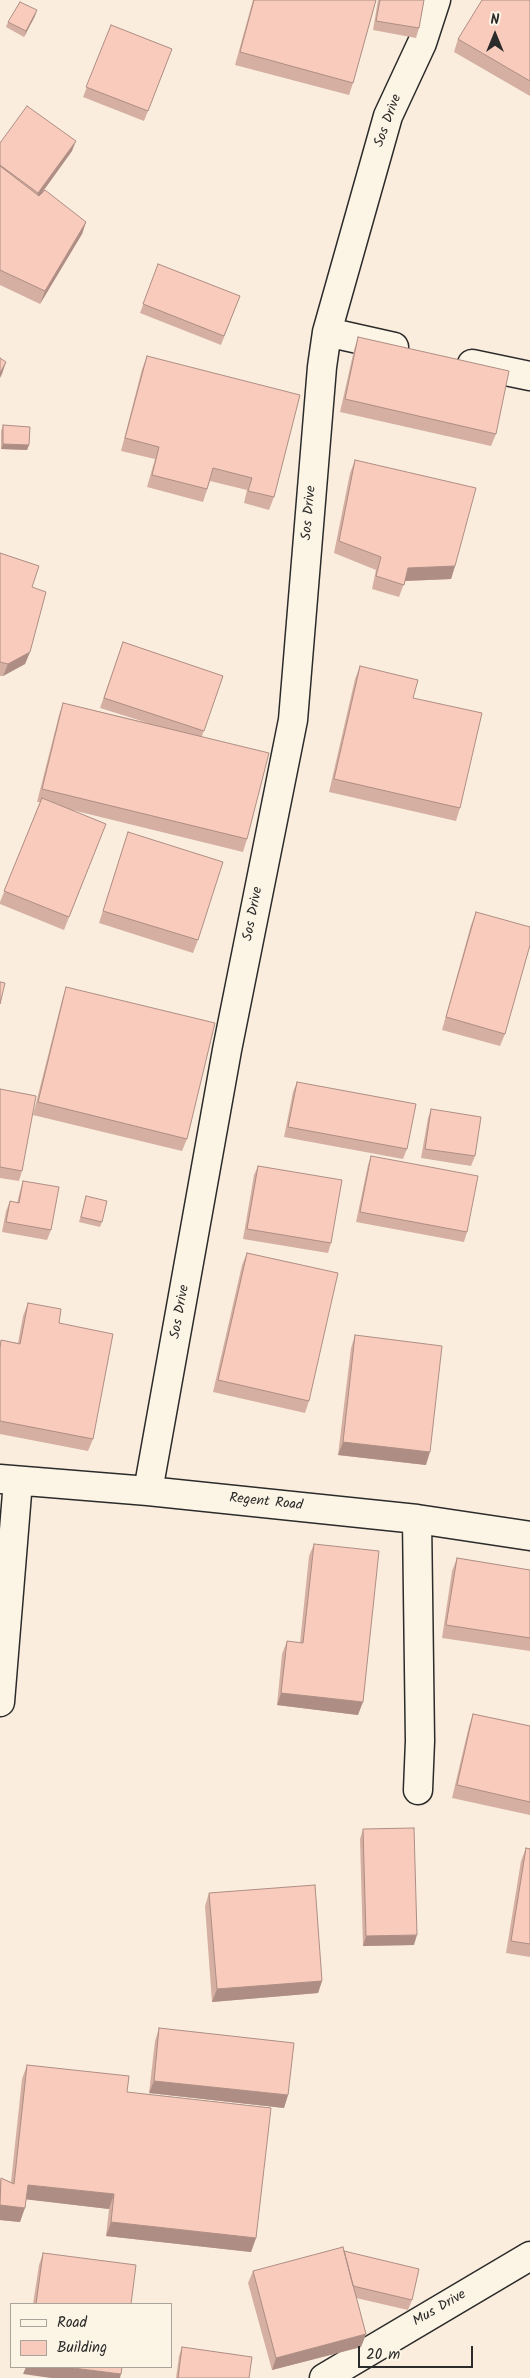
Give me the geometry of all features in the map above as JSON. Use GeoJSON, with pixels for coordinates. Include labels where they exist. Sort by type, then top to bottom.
{"type":"FeatureCollection","features":[{"type":"Feature","properties":{"kind":"street","name":"Sos Drive"},"geometry":{"type":"LineString","coordinates":[[148,1491],[228,1050],[292,720],[322,367],[327,332],[388,116],[422,43],[436,0]]}},
{"type":"Feature","properties":{"kind":"street"},"geometry":{"type":"LineString","coordinates":[[327,332],[414,351]]}},
{"type":"Feature","properties":{"kind":"street"},"geometry":{"type":"LineString","coordinates":[[452,359],[530,376]]}},
{"type":"Feature","properties":{"kind":"street"},"geometry":{"type":"LineString","coordinates":[[0,1702],[9,1480]]}},
{"type":"Feature","properties":{"kind":"street","name":"Regent Road"},"geometry":{"type":"LineString","coordinates":[[9,1480],[148,1491],[417,1519],[530,1536]]}},
{"type":"Feature","properties":{"kind":"street"},"geometry":{"type":"LineString","coordinates":[[417,1519],[420,1741],[418,1790]]}},
{"type":"Feature","properties":{"kind":"street","name":"Mus Drive"},"geometry":{"type":"LineString","coordinates":[[340,2374],[530,2256]]}},
{"type":"Feature","properties":{"kind":"building"},"geometry":{"type":"Polygon","coordinates":[[[254,0],[376,0],[353,83],[240,52],[254,0]]]}},
{"type":"Feature","properties":{"kind":"building"},"geometry":{"type":"Polygon","coordinates":[[[380,0],[424,0],[419,28],[376,21],[380,0]]]}},
{"type":"Feature","properties":{"kind":"building"},"geometry":{"type":"Polygon","coordinates":[[[482,0],[530,0],[530,81],[458,39],[482,0]]]}},
{"type":"Feature","properties":{"kind":"building"},"geometry":{"type":"Polygon","coordinates":[[[20,2],[37,10],[26,31],[8,22],[20,2]]]}},
{"type":"Feature","properties":{"kind":"building"},"geometry":{"type":"Polygon","coordinates":[[[111,25],[172,49],[148,111],[86,87],[111,25]]]}},
{"type":"Feature","properties":{"kind":"building"},"geometry":{"type":"Polygon","coordinates":[[[27,106],[76,141],[38,193],[0,165],[0,143],[27,106]]]}},
{"type":"Feature","properties":{"kind":"building"},"geometry":{"type":"Polygon","coordinates":[[[0,166],[39,196],[45,190],[86,222],[45,291],[0,270],[0,166]]]}},
{"type":"Feature","properties":{"kind":"building"},"geometry":{"type":"Polygon","coordinates":[[[158,264],[240,296],[224,336],[143,304],[158,264]]]}},
{"type":"Feature","properties":{"kind":"building"},"geometry":{"type":"Polygon","coordinates":[[[358,337],[509,371],[496,434],[345,399],[358,337]]]}},
{"type":"Feature","properties":{"kind":"building"},"geometry":{"type":"Polygon","coordinates":[[[147,356],[300,395],[274,497],[248,491],[252,478],[213,468],[207,489],[152,475],[159,447],[125,438],[147,356]]]}},
{"type":"Feature","properties":{"kind":"building"},"geometry":{"type":"Polygon","coordinates":[[[0,358],[6,362],[0,373],[0,358]]]}},
{"type":"Feature","properties":{"kind":"building"},"geometry":{"type":"Polygon","coordinates":[[[3,425],[30,427],[29,445],[3,444],[3,425]]]}},
{"type":"Feature","properties":{"kind":"building"},"geometry":{"type":"Polygon","coordinates":[[[355,460],[476,488],[455,566],[408,568],[404,585],[376,576],[381,557],[339,541],[355,460]]]}},
{"type":"Feature","properties":{"kind":"building"},"geometry":{"type":"Polygon","coordinates":[[[0,553],[39,566],[32,587],[46,592],[30,652],[8,664],[0,662],[0,553]]]}},
{"type":"Feature","properties":{"kind":"building"},"geometry":{"type":"Polygon","coordinates":[[[123,642],[223,676],[204,731],[104,698],[123,642]]]}},
{"type":"Feature","properties":{"kind":"building"},"geometry":{"type":"Polygon","coordinates":[[[360,666],[418,680],[413,698],[482,713],[460,808],[334,779],[360,666]]]}},
{"type":"Feature","properties":{"kind":"building"},"geometry":{"type":"Polygon","coordinates":[[[63,703],[269,753],[247,839],[42,789],[63,703]]]}},
{"type":"Feature","properties":{"kind":"building"},"geometry":{"type":"Polygon","coordinates":[[[42,798],[106,824],[69,917],[4,891],[42,798]]]}},
{"type":"Feature","properties":{"kind":"building"},"geometry":{"type":"Polygon","coordinates":[[[128,832],[223,862],[198,940],[103,911],[128,832]]]}},
{"type":"Feature","properties":{"kind":"building"},"geometry":{"type":"Polygon","coordinates":[[[476,912],[530,927],[530,945],[505,1034],[446,1017],[476,912]]]}},
{"type":"Feature","properties":{"kind":"building"},"geometry":{"type":"Polygon","coordinates":[[[0,982],[5,983],[0,1004],[0,982]]]}},
{"type":"Feature","properties":{"kind":"building"},"geometry":{"type":"Polygon","coordinates":[[[66,987],[215,1023],[187,1139],[38,1102],[66,987]]]}},
{"type":"Feature","properties":{"kind":"building"},"geometry":{"type":"Polygon","coordinates":[[[297,1082],[416,1104],[407,1149],[288,1127],[297,1082]]]}},
{"type":"Feature","properties":{"kind":"building"},"geometry":{"type":"Polygon","coordinates":[[[0,1089],[36,1096],[22,1171],[0,1167],[0,1089]]]}},
{"type":"Feature","properties":{"kind":"building"},"geometry":{"type":"Polygon","coordinates":[[[431,1109],[481,1117],[475,1156],[425,1149],[431,1109]]]}},
{"type":"Feature","properties":{"kind":"building"},"geometry":{"type":"Polygon","coordinates":[[[371,1156],[478,1176],[467,1232],[360,1212],[371,1156]]]}},
{"type":"Feature","properties":{"kind":"building"},"geometry":{"type":"Polygon","coordinates":[[[258,1166],[342,1180],[331,1243],[247,1229],[258,1166]]]}},
{"type":"Feature","properties":{"kind":"building"},"geometry":{"type":"Polygon","coordinates":[[[23,1181],[59,1187],[51,1230],[6,1222],[10,1201],[19,1203],[23,1181]]]}},
{"type":"Feature","properties":{"kind":"building"},"geometry":{"type":"Polygon","coordinates":[[[86,1196],[107,1201],[102,1222],[81,1217],[86,1196]]]}},
{"type":"Feature","properties":{"kind":"building"},"geometry":{"type":"Polygon","coordinates":[[[247,1253],[338,1273],[309,1401],[218,1380],[247,1253]]]}},
{"type":"Feature","properties":{"kind":"building"},"geometry":{"type":"Polygon","coordinates":[[[28,1303],[61,1309],[59,1323],[113,1334],[93,1439],[0,1421],[1,1340],[20,1344],[28,1303]]]}},
{"type":"Feature","properties":{"kind":"building"},"geometry":{"type":"Polygon","coordinates":[[[355,1335],[442,1346],[430,1452],[343,1442],[355,1335]]]}},
{"type":"Feature","properties":{"kind":"building"},"geometry":{"type":"Polygon","coordinates":[[[314,1544],[379,1551],[363,1702],[281,1693],[287,1641],[303,1643],[314,1544]]]}},
{"type":"Feature","properties":{"kind":"building"},"geometry":{"type":"Polygon","coordinates":[[[457,1558],[530,1570],[530,1638],[446,1625],[457,1558]]]}},
{"type":"Feature","properties":{"kind":"building"},"geometry":{"type":"Polygon","coordinates":[[[473,1714],[530,1726],[530,1802],[457,1785],[473,1714]]]}},
{"type":"Feature","properties":{"kind":"building"},"geometry":{"type":"Polygon","coordinates":[[[414,1828],[417,1935],[366,1936],[363,1829],[414,1828]]]}},
{"type":"Feature","properties":{"kind":"building"},"geometry":{"type":"Polygon","coordinates":[[[526,1848],[530,1849],[530,1944],[511,1941],[526,1848]]]}},
{"type":"Feature","properties":{"kind":"building"},"geometry":{"type":"Polygon","coordinates":[[[315,1885],[322,1981],[217,1989],[209,1893],[315,1885]]]}},
{"type":"Feature","properties":{"kind":"building"},"geometry":{"type":"Polygon","coordinates":[[[159,2028],[294,2043],[288,2095],[154,2081],[159,2028]]]}},
{"type":"Feature","properties":{"kind":"building"},"geometry":{"type":"Polygon","coordinates":[[[27,2065],[129,2076],[127,2092],[271,2108],[256,2238],[111,2222],[114,2194],[28,2185],[25,2208],[0,2205],[1,2178],[14,2184],[27,2065]]]}},
{"type":"Feature","properties":{"kind":"building"},"geometry":{"type":"Polygon","coordinates":[[[343,2247],[366,2334],[276,2358],[253,2271],[343,2247]]]}},
{"type":"Feature","properties":{"kind":"building"},"geometry":{"type":"Polygon","coordinates":[[[344,2251],[419,2269],[412,2300],[353,2286],[344,2251]]]}},
{"type":"Feature","properties":{"kind":"building"},"geometry":{"type":"Polygon","coordinates":[[[43,2253],[136,2265],[131,2303],[36,2303],[43,2253]]]}},
{"type":"Feature","properties":{"kind":"building"},"geometry":{"type":"Polygon","coordinates":[[[182,2347],[252,2357],[249,2378],[178,2378],[182,2347]]]}},
{"type":"Feature","properties":{"kind":"building"},"geometry":{"type":"Polygon","coordinates":[[[73,2368],[122,2368],[121,2374],[73,2368]]]}}]}
